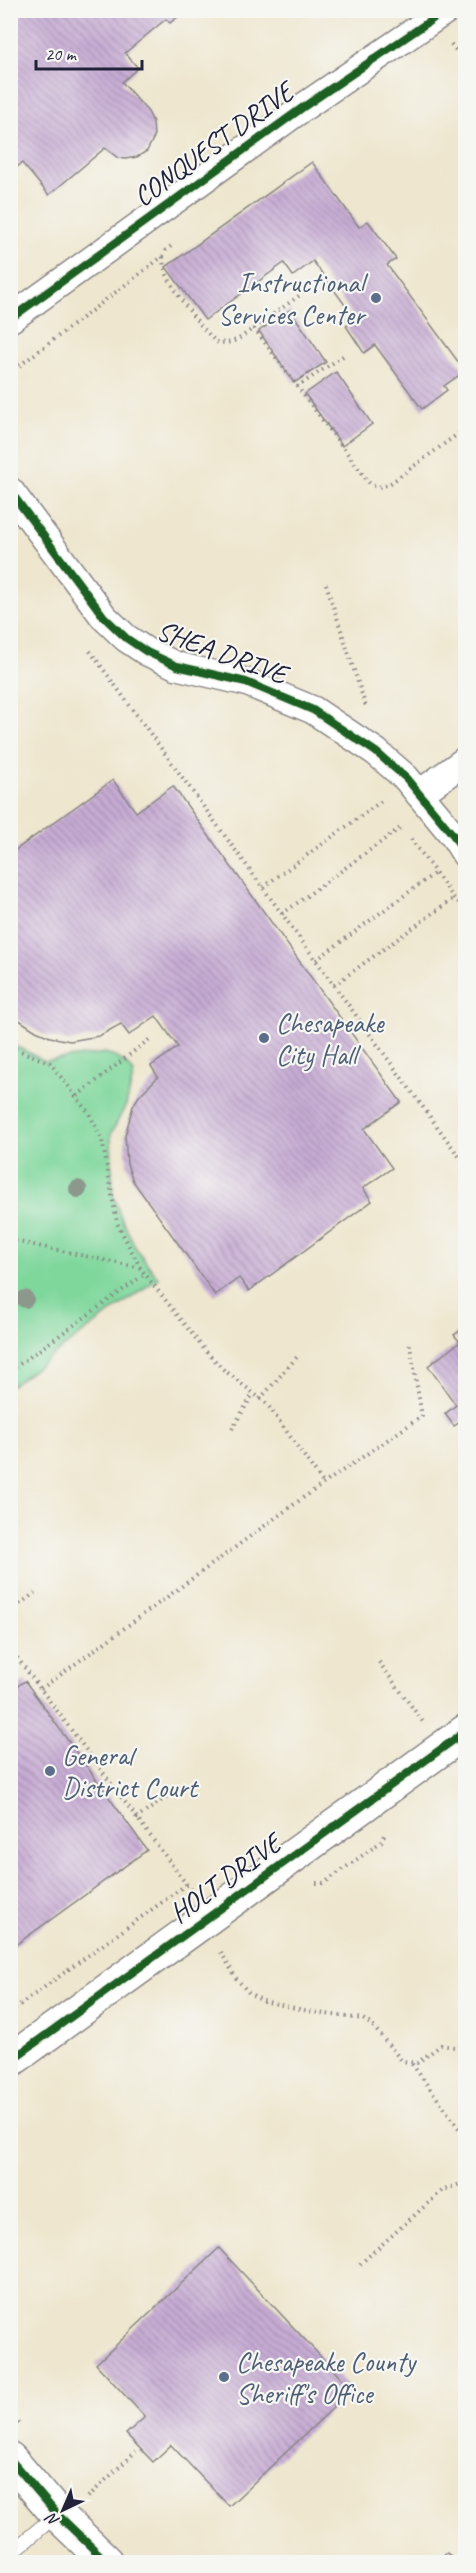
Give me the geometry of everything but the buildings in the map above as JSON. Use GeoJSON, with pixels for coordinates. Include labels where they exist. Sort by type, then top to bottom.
{"type":"FeatureCollection","features":[{"type":"Feature","properties":{"kind":"street","name":"CONQUEST DRIVE"},"geometry":{"type":"LineString","coordinates":[[10,319],[302,108],[446,10]]}},
{"type":"Feature","properties":{"kind":"street","name":"SHEA DRIVE"},"geometry":{"type":"LineString","coordinates":[[10,491],[104,617],[126,638],[147,652],[177,666],[246,682],[313,710],[376,752],[406,778],[454,836],[465,855]]}},
{"type":"Feature","properties":{"kind":"street"},"geometry":{"type":"LineString","coordinates":[[419,794],[465,760]]}},
{"type":"Feature","properties":{"kind":"street","name":"HOLT DRIVE"},"geometry":{"type":"LineString","coordinates":[[10,2061],[465,1731]]}},
{"type":"Feature","properties":{"kind":"street"},"geometry":{"type":"LineString","coordinates":[[10,2459],[57,2514],[107,2562]]}},
{"type":"Feature","properties":{"kind":"lane"},"geometry":{"type":"LineString","coordinates":[[10,2554],[57,2514]]}},
{"type":"Feature","properties":{"kind":"path"},"geometry":{"type":"LineString","coordinates":[[179,240],[166,250],[162,266],[170,282],[216,342],[227,343],[237,340],[303,293]]}},
{"type":"Feature","properties":{"kind":"path"},"geometry":{"type":"LineString","coordinates":[[10,373],[163,256]]}},
{"type":"Feature","properties":{"kind":"path"},"geometry":{"type":"LineString","coordinates":[[254,328],[364,478],[378,487],[388,485],[465,428]]}},
{"type":"Feature","properties":{"kind":"path"},"geometry":{"type":"LineString","coordinates":[[297,387],[343,356]]}},
{"type":"Feature","properties":{"kind":"path"},"geometry":{"type":"LineString","coordinates":[[88,647],[465,1166]]}},
{"type":"Feature","properties":{"kind":"path"},"geometry":{"type":"LineString","coordinates":[[263,887],[383,800]]}},
{"type":"Feature","properties":{"kind":"path"},"geometry":{"type":"LineString","coordinates":[[282,914],[403,826]]}},
{"type":"Feature","properties":{"kind":"path"},"geometry":{"type":"LineString","coordinates":[[316,960],[435,873]]}},
{"type":"Feature","properties":{"kind":"path"},"geometry":{"type":"LineString","coordinates":[[334,985],[454,898]]}},
{"type":"Feature","properties":{"kind":"path"},"geometry":{"type":"LineString","coordinates":[[77,1096],[152,1038]]}},
{"type":"Feature","properties":{"kind":"path"},"geometry":{"type":"LineString","coordinates":[[10,1047],[50,1063],[77,1096],[89,1113],[102,1140],[117,1223],[141,1269],[204,1349],[267,1404],[324,1484]]}},
{"type":"Feature","properties":{"kind":"path"},"geometry":{"type":"LineString","coordinates":[[10,1240],[141,1269]]}},
{"type":"Feature","properties":{"kind":"path"},"geometry":{"type":"LineString","coordinates":[[10,1371],[145,1274]]}},
{"type":"Feature","properties":{"kind":"path"},"geometry":{"type":"LineString","coordinates":[[41,1689],[324,1484],[422,1416],[409,1340]]}},
{"type":"Feature","properties":{"kind":"path"},"geometry":{"type":"LineString","coordinates":[[260,1399],[297,1357]]}},
{"type":"Feature","properties":{"kind":"path"},"geometry":{"type":"LineString","coordinates":[[232,1429],[253,1394]]}},
{"type":"Feature","properties":{"kind":"path"},"geometry":{"type":"LineString","coordinates":[[10,1611],[35,1593]]}},
{"type":"Feature","properties":{"kind":"path"},"geometry":{"type":"LineString","coordinates":[[136,1819],[183,1785]]}},
{"type":"Feature","properties":{"kind":"path"},"geometry":{"type":"LineString","coordinates":[[10,2012],[187,1884]]}},
{"type":"Feature","properties":{"kind":"path"},"geometry":{"type":"LineString","coordinates":[[412,2064],[465,2138]]}},
{"type":"Feature","properties":{"kind":"path"},"geometry":{"type":"LineString","coordinates":[[360,2264],[443,2190],[465,2182]]}},
{"type":"Feature","properties":{"kind":"path"},"geometry":{"type":"LineString","coordinates":[[86,2500],[136,2451]]}},
{"type":"Feature","properties":{"kind":"green space"},"geometry":{"type":"Polygon","coordinates":[[[11,1044],[45,1061],[106,1053],[123,1061],[134,1073],[126,1105],[111,1134],[113,1195],[137,1250],[158,1278],[11,1386],[11,1044]]]}},
{"type":"Feature","properties":{"kind":"cycle path"},"geometry":{"type":"LineString","coordinates":[[10,319],[302,108],[446,10]]}},
{"type":"Feature","properties":{"kind":"cycle path"},"geometry":{"type":"LineString","coordinates":[[10,491],[104,617],[126,638],[147,652],[177,666],[246,682],[313,710],[376,752],[406,778],[454,836],[466,855]]}},
{"type":"Feature","properties":{"kind":"cycle path"},"geometry":{"type":"LineString","coordinates":[[10,2061],[466,1731]]}},
{"type":"Feature","properties":{"kind":"cycle path"},"geometry":{"type":"LineString","coordinates":[[10,2459],[57,2514],[107,2562]]}},
{"type":"Feature","properties":{"kind":"place","name":"Instructional Services Center"},"geometry":{"type":"Point","coordinates":[376,298]}},
{"type":"Feature","properties":{"kind":"place","name":"Chesapeake City Hall"},"geometry":{"type":"Point","coordinates":[264,1038]}},
{"type":"Feature","properties":{"kind":"place","name":"General District Court"},"geometry":{"type":"Point","coordinates":[50,1771]}},
{"type":"Feature","properties":{"kind":"place","name":"Chesapeake County Sheriff's Office"},"geometry":{"type":"Point","coordinates":[224,2377]}}]}
